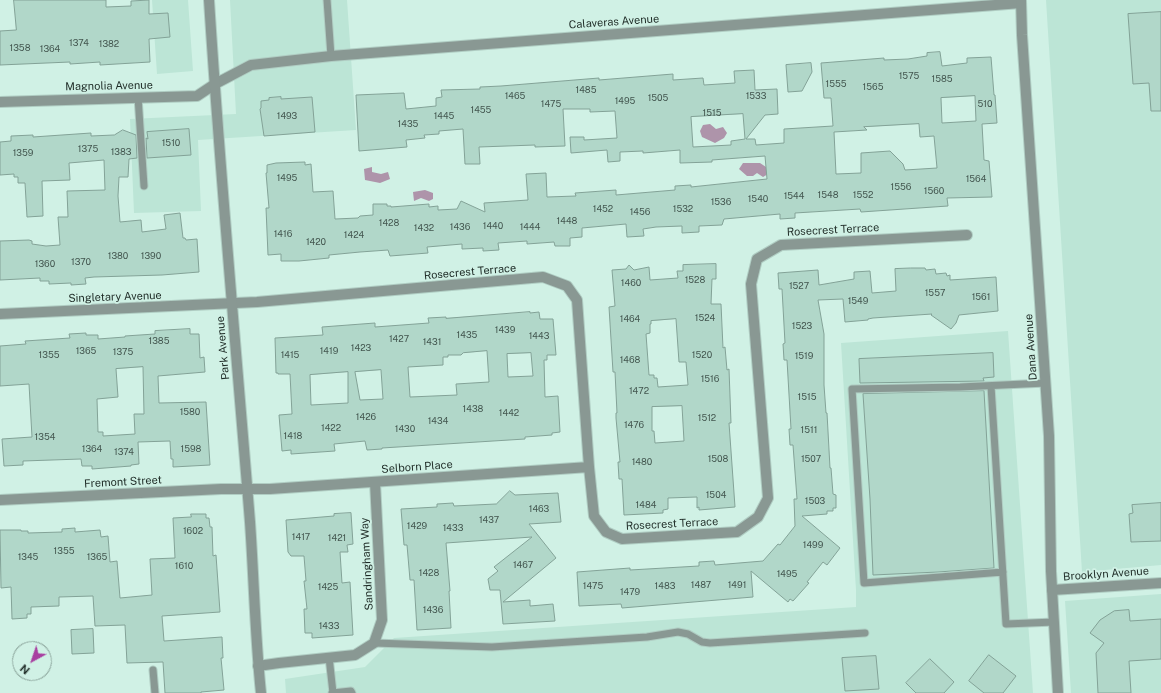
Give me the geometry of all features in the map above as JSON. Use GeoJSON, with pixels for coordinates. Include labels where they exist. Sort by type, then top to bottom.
{"type":"FeatureCollection","features":[{"type":"Feature","properties":{"kind":"street","name":"Park Avenue"},"geometry":{"type":"LineString","coordinates":[[209,0],[231,304],[250,523],[258,666],[261,693]]}},
{"type":"Feature","properties":{"kind":"street","name":"Calaveras Avenue"},"geometry":{"type":"LineString","coordinates":[[215,84],[251,65],[331,56],[1021,2]]}},
{"type":"Feature","properties":{"kind":"street","name":"Dana Avenue"},"geometry":{"type":"LineString","coordinates":[[1021,2],[1049,436],[1052,590],[1058,693]]}},
{"type":"Feature","properties":{"kind":"street","name":"Magnolia Avenue"},"geometry":{"type":"LineString","coordinates":[[0,102],[197,96],[215,84]]}},
{"type":"Feature","properties":{"kind":"street","name":"Rosecrest Terrace"},"geometry":{"type":"LineString","coordinates":[[231,304],[543,277],[567,286],[577,300],[589,468],[594,516],[606,532],[622,539],[737,532],[758,517],[768,498],[750,284],[757,259],[781,245],[967,235]]}},
{"type":"Feature","properties":{"kind":"street","name":"Singletary Avenue"},"geometry":{"type":"LineString","coordinates":[[0,314],[231,304]]}},
{"type":"Feature","properties":{"kind":"street","name":"Selborn Place"},"geometry":{"type":"LineString","coordinates":[[246,490],[589,468]]}},
{"type":"Feature","properties":{"kind":"street","name":"Sandringham Way"},"geometry":{"type":"LineString","coordinates":[[374,643],[382,620],[375,482]]}},
{"type":"Feature","properties":{"kind":"street","name":"Fremont Street"},"geometry":{"type":"LineString","coordinates":[[0,500],[221,489],[246,490]]}},
{"type":"Feature","properties":{"kind":"street","name":"Brooklyn Avenue"},"geometry":{"type":"LineString","coordinates":[[1052,590],[1161,583]]}},
{"type":"Feature","properties":{"kind":"street"},"geometry":{"type":"LineString","coordinates":[[258,666],[355,655],[374,643]]}},
{"type":"Feature","properties":{"kind":"lane"},"geometry":{"type":"LineString","coordinates":[[327,0],[331,56]]}},
{"type":"Feature","properties":{"kind":"lane"},"geometry":{"type":"LineString","coordinates":[[138,97],[144,186]]}},
{"type":"Feature","properties":{"kind":"lane"},"geometry":{"type":"LineString","coordinates":[[1003,572],[864,583],[852,389],[992,386],[1046,383]]}},
{"type":"Feature","properties":{"kind":"lane"},"geometry":{"type":"LineString","coordinates":[[992,386],[1006,624],[1054,622]]}},
{"type":"Feature","properties":{"kind":"lane"},"geometry":{"type":"LineString","coordinates":[[374,643],[492,647],[647,637],[678,632],[688,634],[702,642],[710,643],[865,633]]}},
{"type":"Feature","properties":{"kind":"lane"},"geometry":{"type":"LineString","coordinates":[[330,657],[332,693],[351,691],[352,693]]}},
{"type":"Feature","properties":{"kind":"lane"},"geometry":{"type":"LineString","coordinates":[[153,670],[155,693]]}},
{"type":"Feature","properties":{"kind":"shaded area"},"geometry":{"type":"Polygon","coordinates":[[[152,0],[188,0],[193,71],[157,74],[152,0]]]}},
{"type":"Feature","properties":{"kind":"shaded area"},"geometry":{"type":"Polygon","coordinates":[[[230,0],[347,0],[356,130],[198,140],[201,211],[134,213],[130,119],[236,114],[230,0]]]}},
{"type":"Feature","properties":{"kind":"shaded area"},"geometry":{"type":"Polygon","coordinates":[[[1046,0],[1161,0],[1161,565],[1082,572],[1046,0]]]}},
{"type":"Feature","properties":{"kind":"shaded area"},"geometry":{"type":"Polygon","coordinates":[[[710,124],[716,129],[723,127],[727,133],[724,138],[715,143],[702,137],[700,131],[703,125],[710,124]]]}},
{"type":"Feature","properties":{"kind":"shaded area"},"geometry":{"type":"Polygon","coordinates":[[[743,163],[760,163],[766,167],[768,174],[763,177],[757,173],[753,176],[747,176],[739,169],[743,163]]]}},
{"type":"Feature","properties":{"kind":"shaded area"},"geometry":{"type":"Polygon","coordinates":[[[372,167],[372,172],[381,174],[388,172],[390,179],[380,183],[365,180],[364,169],[372,167]]]}},
{"type":"Feature","properties":{"kind":"shaded area"},"geometry":{"type":"Polygon","coordinates":[[[425,190],[433,193],[433,199],[429,201],[421,198],[414,201],[413,192],[425,190]]]}},
{"type":"Feature","properties":{"kind":"shaded area"},"geometry":{"type":"Polygon","coordinates":[[[1008,331],[1033,693],[286,693],[285,679],[365,667],[394,638],[856,607],[841,343],[1008,331]]]}},
{"type":"Feature","properties":{"kind":"shaded area"},"geometry":{"type":"Polygon","coordinates":[[[1161,594],[1161,693],[1071,693],[1065,601],[1161,594]]]}},
{"type":"Feature","properties":{"kind":"building"},"geometry":{"type":"Polygon","coordinates":[[[14,0],[106,0],[106,7],[131,6],[131,1],[149,0],[149,14],[168,13],[170,37],[149,39],[150,62],[100,65],[100,62],[70,64],[70,62],[0,65],[0,31],[16,30],[14,0]]]}},
{"type":"Feature","properties":{"kind":"building"},"geometry":{"type":"Polygon","coordinates":[[[1161,12],[1161,111],[1151,111],[1149,83],[1133,84],[1128,14],[1161,12]]]}},
{"type":"Feature","properties":{"kind":"building"},"geometry":{"type":"Polygon","coordinates":[[[940,52],[942,66],[967,63],[967,58],[991,57],[997,123],[982,124],[984,160],[989,161],[992,197],[947,198],[948,206],[861,212],[860,209],[795,213],[795,218],[780,219],[780,214],[724,219],[722,225],[699,226],[699,232],[682,233],[682,226],[656,227],[643,229],[644,236],[627,237],[626,224],[582,228],[582,237],[570,238],[570,246],[555,246],[554,242],[527,244],[527,241],[498,243],[499,250],[483,251],[483,248],[462,249],[462,244],[427,247],[428,253],[390,256],[388,250],[329,255],[329,258],[299,261],[281,261],[281,254],[268,255],[266,208],[269,208],[266,173],[267,165],[276,163],[305,162],[305,165],[311,164],[313,192],[333,191],[335,219],[358,218],[360,216],[373,215],[373,204],[387,204],[387,206],[391,207],[429,204],[429,207],[438,206],[438,210],[457,209],[461,201],[485,212],[484,203],[528,200],[526,174],[546,173],[547,197],[576,196],[575,193],[616,190],[616,195],[675,190],[675,186],[691,185],[691,187],[767,179],[765,156],[712,160],[712,162],[680,163],[680,150],[643,153],[643,151],[620,152],[620,161],[608,162],[607,150],[571,153],[570,137],[584,137],[584,140],[617,138],[615,111],[590,112],[590,109],[563,109],[565,146],[535,147],[535,145],[479,147],[480,164],[465,164],[463,129],[439,131],[439,134],[424,135],[425,138],[406,140],[407,147],[359,151],[356,95],[404,93],[406,109],[436,106],[436,98],[442,97],[441,90],[480,89],[480,87],[673,74],[673,80],[703,78],[704,85],[735,83],[734,71],[754,70],[755,90],[777,89],[778,114],[765,115],[746,139],[755,139],[756,145],[784,143],[784,129],[833,126],[831,98],[824,98],[821,63],[884,58],[884,60],[908,59],[927,56],[927,53],[940,52]],[[975,96],[941,98],[942,123],[976,121],[975,96]],[[743,114],[691,117],[693,147],[731,145],[731,141],[745,139],[743,114]],[[919,124],[864,127],[867,130],[834,132],[836,174],[861,173],[861,153],[890,151],[903,164],[905,170],[937,168],[934,136],[920,137],[919,124]]]}},
{"type":"Feature","properties":{"kind":"building"},"geometry":{"type":"Polygon","coordinates":[[[811,63],[812,72],[802,91],[788,92],[786,65],[811,63]]]}},
{"type":"Feature","properties":{"kind":"building"},"geometry":{"type":"Polygon","coordinates":[[[281,97],[281,99],[312,97],[315,132],[264,136],[260,109],[261,101],[269,100],[269,98],[281,97]]]}},
{"type":"Feature","properties":{"kind":"building"},"geometry":{"type":"Polygon","coordinates":[[[189,129],[191,155],[147,158],[147,132],[189,129]]]}},
{"type":"Feature","properties":{"kind":"building"},"geometry":{"type":"Polygon","coordinates":[[[123,130],[136,135],[137,158],[129,159],[128,177],[119,177],[118,196],[120,222],[141,220],[142,232],[166,229],[164,215],[180,213],[183,238],[186,240],[197,239],[199,272],[162,275],[94,277],[85,278],[86,284],[71,285],[71,283],[49,284],[49,281],[40,281],[40,278],[0,280],[0,241],[29,240],[32,241],[32,244],[46,246],[60,245],[58,217],[68,217],[67,191],[105,190],[104,160],[69,163],[70,180],[42,181],[43,216],[27,217],[25,183],[18,183],[18,177],[14,177],[14,174],[0,175],[0,142],[11,141],[11,136],[33,135],[33,137],[91,133],[91,136],[114,135],[123,130]]]}},
{"type":"Feature","properties":{"kind":"building"},"geometry":{"type":"Polygon","coordinates":[[[716,264],[716,279],[712,279],[711,304],[721,304],[723,348],[725,347],[727,370],[729,369],[731,423],[729,423],[735,507],[699,510],[699,507],[697,508],[697,497],[668,498],[668,509],[663,510],[663,513],[624,515],[622,479],[619,479],[618,462],[620,462],[616,418],[615,372],[613,372],[609,307],[615,306],[612,270],[626,269],[629,265],[634,270],[649,267],[650,280],[678,278],[677,271],[683,271],[683,265],[716,264]],[[676,319],[651,321],[650,333],[646,334],[649,375],[654,375],[654,378],[657,378],[658,387],[688,385],[686,362],[679,362],[676,319]],[[682,406],[652,407],[652,431],[654,431],[655,443],[684,441],[682,406]]]}},
{"type":"Feature","properties":{"kind":"building"},"geometry":{"type":"Polygon","coordinates":[[[925,268],[926,270],[935,269],[936,274],[946,273],[947,276],[950,275],[950,280],[996,277],[998,311],[959,315],[956,323],[951,329],[931,315],[932,314],[873,318],[868,320],[845,322],[843,299],[818,300],[824,334],[824,385],[830,468],[833,494],[836,495],[836,508],[833,508],[833,511],[827,511],[827,514],[802,516],[840,548],[827,565],[823,562],[807,582],[809,583],[793,601],[790,599],[788,602],[751,571],[753,597],[622,608],[621,604],[579,606],[577,572],[630,568],[630,570],[699,566],[699,562],[714,561],[715,565],[763,561],[778,544],[780,545],[795,526],[794,499],[797,499],[793,445],[790,445],[789,429],[791,429],[787,360],[784,360],[783,344],[785,343],[782,289],[779,289],[778,273],[818,270],[819,285],[854,279],[854,272],[870,271],[872,293],[896,291],[895,269],[925,268]]]}},
{"type":"Feature","properties":{"kind":"building"},"geometry":{"type":"Polygon","coordinates":[[[539,312],[540,319],[553,319],[556,355],[547,355],[547,360],[544,360],[545,397],[558,396],[560,432],[552,433],[552,435],[525,437],[525,439],[382,449],[367,450],[365,441],[334,444],[335,451],[291,454],[291,450],[282,451],[279,415],[292,414],[290,374],[276,373],[275,338],[323,335],[322,327],[375,323],[375,327],[429,323],[428,318],[539,312]],[[487,351],[463,353],[461,355],[448,355],[448,357],[443,357],[443,365],[408,367],[410,397],[457,395],[456,384],[489,382],[487,351]],[[531,353],[507,354],[508,377],[533,376],[531,353]],[[381,370],[355,372],[360,400],[383,399],[381,370]],[[348,372],[310,375],[311,405],[348,403],[348,372]]]}},
{"type":"Feature","properties":{"kind":"building"},"geometry":{"type":"Polygon","coordinates":[[[190,329],[190,334],[199,334],[200,358],[204,357],[205,372],[158,376],[159,403],[206,402],[210,465],[173,467],[170,441],[138,442],[139,464],[131,466],[92,469],[92,466],[82,466],[81,459],[23,461],[23,465],[4,466],[2,439],[32,437],[29,384],[0,386],[0,346],[26,344],[25,341],[70,338],[69,334],[86,333],[86,335],[98,335],[98,339],[155,334],[155,331],[190,329]],[[143,367],[116,369],[118,397],[97,399],[98,432],[103,432],[103,436],[135,434],[134,414],[144,414],[143,367]]]}},
{"type":"Feature","properties":{"kind":"building"},"geometry":{"type":"Polygon","coordinates":[[[993,353],[994,377],[983,378],[984,381],[860,383],[859,359],[993,353]]]}},
{"type":"Feature","properties":{"kind":"building"},"geometry":{"type":"Polygon","coordinates":[[[984,391],[994,568],[873,575],[863,394],[984,391]]]}},
{"type":"Feature","properties":{"kind":"building"},"geometry":{"type":"Polygon","coordinates":[[[510,491],[515,495],[558,493],[561,522],[529,524],[556,558],[503,602],[530,600],[530,606],[553,604],[555,621],[503,624],[500,590],[490,590],[488,579],[498,571],[494,567],[532,537],[446,543],[451,628],[417,630],[414,580],[410,580],[407,545],[404,545],[401,509],[437,507],[437,504],[453,503],[454,506],[496,504],[510,491]]]}},
{"type":"Feature","properties":{"kind":"building"},"geometry":{"type":"Polygon","coordinates":[[[1161,503],[1161,541],[1131,542],[1129,514],[1133,513],[1132,505],[1161,503]]]}},
{"type":"Feature","properties":{"kind":"building"},"geometry":{"type":"Polygon","coordinates":[[[351,513],[353,544],[347,545],[348,552],[340,552],[342,583],[350,582],[353,635],[312,638],[312,633],[305,633],[304,609],[307,609],[304,581],[306,581],[304,556],[291,556],[288,552],[286,520],[351,513]]]}},
{"type":"Feature","properties":{"kind":"building"},"geometry":{"type":"Polygon","coordinates":[[[191,514],[206,514],[206,518],[209,518],[210,527],[212,527],[213,556],[216,555],[220,612],[162,616],[164,641],[222,637],[223,658],[221,658],[224,690],[201,693],[165,693],[163,662],[127,663],[125,625],[95,626],[93,596],[59,597],[59,606],[31,607],[31,614],[27,614],[27,618],[12,619],[11,587],[1,588],[0,530],[21,530],[28,531],[28,533],[62,532],[62,529],[75,528],[75,532],[100,530],[101,537],[108,536],[110,562],[117,561],[120,598],[152,595],[150,559],[175,558],[173,518],[191,517],[191,514]]]}},
{"type":"Feature","properties":{"kind":"building"},"geometry":{"type":"Polygon","coordinates":[[[1129,610],[1130,621],[1161,619],[1161,659],[1129,661],[1131,693],[1098,693],[1096,653],[1104,643],[1090,633],[1100,620],[1114,611],[1129,610]]]}},
{"type":"Feature","properties":{"kind":"building"},"geometry":{"type":"Polygon","coordinates":[[[93,629],[94,653],[72,654],[71,630],[93,629]]]}},
{"type":"Feature","properties":{"kind":"building"},"geometry":{"type":"Polygon","coordinates":[[[989,655],[1016,676],[1003,693],[984,693],[969,681],[989,655]]]}},
{"type":"Feature","properties":{"kind":"building"},"geometry":{"type":"Polygon","coordinates":[[[876,656],[879,689],[845,691],[842,658],[876,656]]]}},
{"type":"Feature","properties":{"kind":"building"},"geometry":{"type":"Polygon","coordinates":[[[930,659],[954,682],[944,693],[916,693],[906,683],[930,659]]]}}]}
